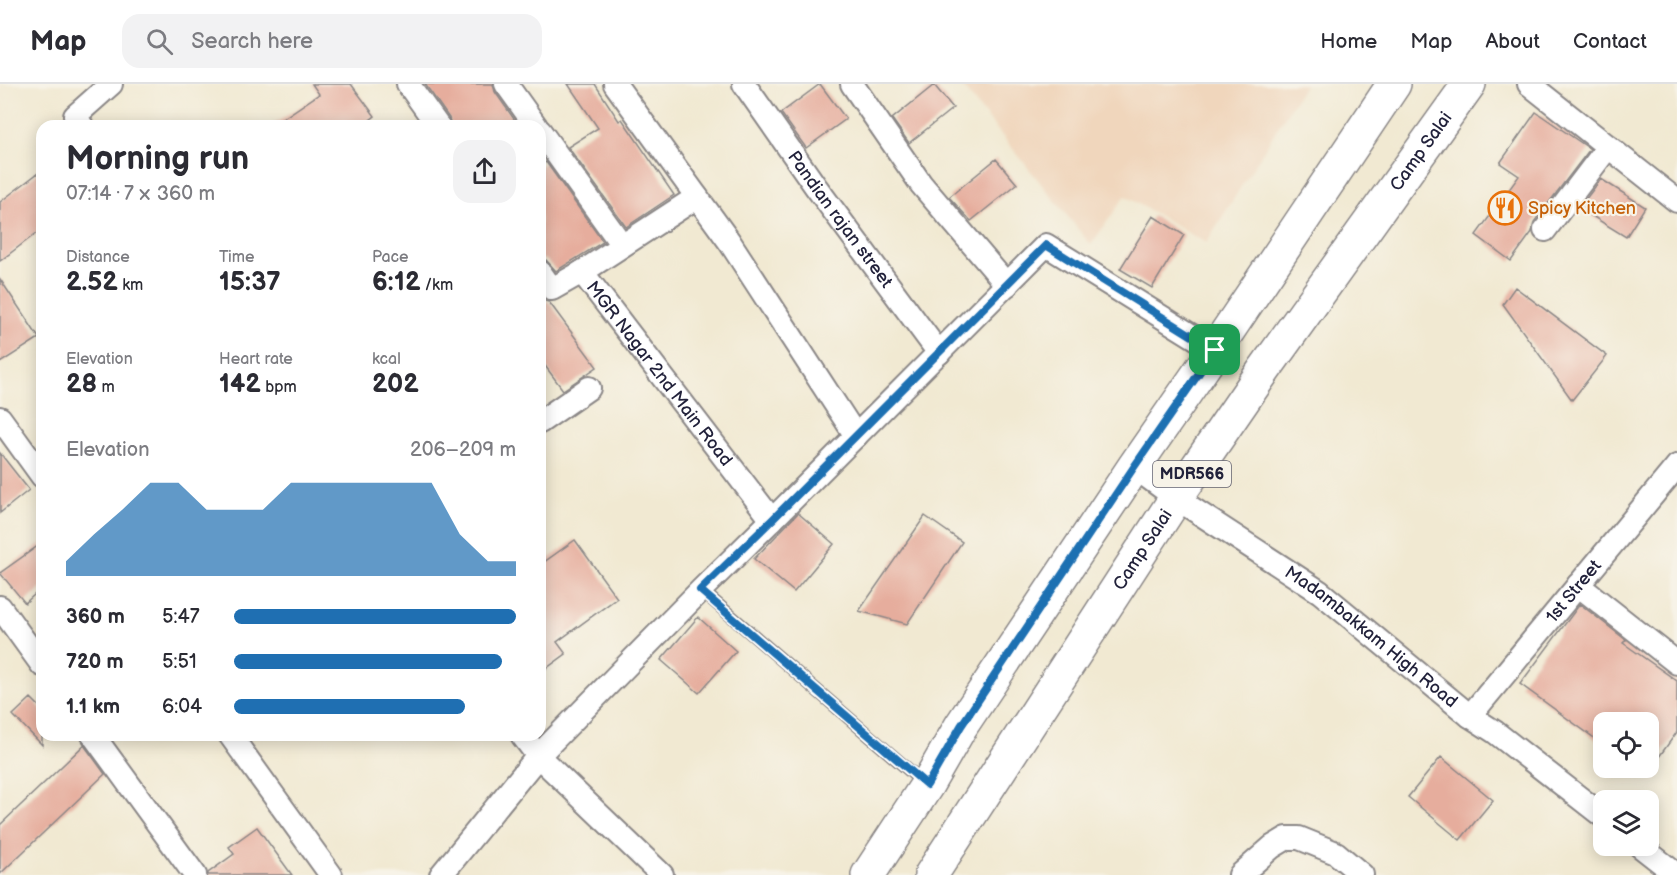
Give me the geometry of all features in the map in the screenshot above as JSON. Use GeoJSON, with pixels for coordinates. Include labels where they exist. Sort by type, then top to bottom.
{"type":"FeatureCollection","features":[{"type":"Feature","properties":{"kind":"main road","name":"MDR566"},"geometry":{"type":"LineString","coordinates":[[868,875],[927,785],[961,726],[1394,84]]}},
{"type":"Feature","properties":{"kind":"main road","name":"Camp Salai"},"geometry":{"type":"LineString","coordinates":[[931,875],[1176,498],[1271,360],[1469,84]]}},
{"type":"Feature","properties":{"kind":"street"},"geometry":{"type":"LineString","coordinates":[[80,120],[111,84]]}},
{"type":"Feature","properties":{"kind":"street"},"geometry":{"type":"LineString","coordinates":[[408,84],[434,120]]}},
{"type":"Feature","properties":{"kind":"street"},"geometry":{"type":"LineString","coordinates":[[506,84],[532,120]]}},
{"type":"Feature","properties":{"kind":"street"},"geometry":{"type":"LineString","coordinates":[[615,84],[729,242],[856,436]]}},
{"type":"Feature","properties":{"kind":"street","name":"Pandian rajan street"},"geometry":{"type":"LineString","coordinates":[[744,84],[816,187],[939,353]]}},
{"type":"Feature","properties":{"kind":"street"},"geometry":{"type":"LineString","coordinates":[[852,84],[921,184],[1007,285]]}},
{"type":"Feature","properties":{"kind":"street"},"geometry":{"type":"LineString","coordinates":[[1529,84],[1677,201]]}},
{"type":"Feature","properties":{"kind":"street"},"geometry":{"type":"LineString","coordinates":[[546,139],[622,245]]}},
{"type":"Feature","properties":{"kind":"street"},"geometry":{"type":"LineString","coordinates":[[1545,230],[1608,147]]}},
{"type":"Feature","properties":{"kind":"street"},"geometry":{"type":"LineString","coordinates":[[582,272],[697,196]]}},
{"type":"Feature","properties":{"kind":"street"},"geometry":{"type":"LineString","coordinates":[[441,875],[538,756],[700,590],[1046,245],[1215,350]]}},
{"type":"Feature","properties":{"kind":"street","name":"MGR Nagar 2nd Main Road"},"geometry":{"type":"LineString","coordinates":[[546,280],[552,289],[582,272],[772,520]]}},
{"type":"Feature","properties":{"kind":"street"},"geometry":{"type":"LineString","coordinates":[[546,418],[589,388]]}},
{"type":"Feature","properties":{"kind":"street"},"geometry":{"type":"LineString","coordinates":[[0,418],[36,468]]}},
{"type":"Feature","properties":{"kind":"street","name":"1st Street"},"geometry":{"type":"LineString","coordinates":[[1470,716],[1677,466]]}},
{"type":"Feature","properties":{"kind":"street","name":"Madambakkam High Road"},"geometry":{"type":"LineString","coordinates":[[1134,467],[1176,498],[1320,592],[1470,716],[1495,732],[1593,808]]}},
{"type":"Feature","properties":{"kind":"street"},"geometry":{"type":"LineString","coordinates":[[1578,585],[1677,663]]}},
{"type":"Feature","properties":{"kind":"street"},"geometry":{"type":"LineString","coordinates":[[0,607],[36,657]]}},
{"type":"Feature","properties":{"kind":"street"},"geometry":{"type":"LineString","coordinates":[[97,741],[195,875]]}},
{"type":"Feature","properties":{"kind":"street"},"geometry":{"type":"LineString","coordinates":[[234,741],[332,875]]}},
{"type":"Feature","properties":{"kind":"street"},"geometry":{"type":"LineString","coordinates":[[527,741],[538,756],[662,875]]}},
{"type":"Feature","properties":{"kind":"street"},"geometry":{"type":"LineString","coordinates":[[1240,875],[1272,847],[1287,838],[1299,838],[1336,854],[1362,875]]}},
{"type":"Feature","properties":{"kind":"street"},"geometry":{"type":"LineString","coordinates":[[1653,856],[1677,875]]}},
{"type":"Feature","properties":{"kind":"lane"},"geometry":{"type":"LineString","coordinates":[[700,590],[927,785]]}},
{"type":"Feature","properties":{"kind":"shaded area"},"geometry":{"type":"Polygon","coordinates":[[[960,84],[1305,84],[1206,243],[1125,196],[1091,245],[960,84]]]}},
{"type":"Feature","properties":{"kind":"building"},"geometry":{"type":"Polygon","coordinates":[[[312,84],[351,84],[375,116],[370,120],[281,120],[319,94],[312,84]]]}},
{"type":"Feature","properties":{"kind":"building"},"geometry":{"type":"Polygon","coordinates":[[[425,84],[493,84],[495,92],[515,120],[450,120],[425,84]]]}},
{"type":"Feature","properties":{"kind":"building"},"geometry":{"type":"Polygon","coordinates":[[[568,84],[595,84],[619,121],[622,119],[674,195],[626,227],[568,147],[598,128],[568,84]]]}},
{"type":"Feature","properties":{"kind":"building"},"geometry":{"type":"Polygon","coordinates":[[[820,84],[846,119],[806,148],[781,113],[820,84]]]}},
{"type":"Feature","properties":{"kind":"building"},"geometry":{"type":"Polygon","coordinates":[[[934,85],[953,108],[909,143],[892,119],[934,85]]]}},
{"type":"Feature","properties":{"kind":"building"},"geometry":{"type":"Polygon","coordinates":[[[1536,112],[1590,149],[1534,222],[1532,232],[1511,261],[1476,235],[1519,176],[1500,163],[1536,112]]]}},
{"type":"Feature","properties":{"kind":"building"},"geometry":{"type":"Polygon","coordinates":[[[996,159],[1017,184],[971,221],[949,197],[996,159]]]}},
{"type":"Feature","properties":{"kind":"building"},"geometry":{"type":"Polygon","coordinates":[[[546,162],[603,242],[556,271],[546,260],[546,162]]]}},
{"type":"Feature","properties":{"kind":"building"},"geometry":{"type":"Polygon","coordinates":[[[36,175],[36,234],[0,261],[0,202],[36,175]]]}},
{"type":"Feature","properties":{"kind":"building"},"geometry":{"type":"Polygon","coordinates":[[[1601,179],[1645,207],[1626,237],[1579,208],[1601,179]]]}},
{"type":"Feature","properties":{"kind":"building"},"geometry":{"type":"Polygon","coordinates":[[[1153,216],[1184,235],[1152,288],[1120,269],[1153,216]]]}},
{"type":"Feature","properties":{"kind":"building"},"geometry":{"type":"Polygon","coordinates":[[[0,279],[36,333],[36,340],[0,363],[0,279]]]}},
{"type":"Feature","properties":{"kind":"building"},"geometry":{"type":"Polygon","coordinates":[[[1515,287],[1607,356],[1572,400],[1503,304],[1515,287]]]}},
{"type":"Feature","properties":{"kind":"building"},"geometry":{"type":"Polygon","coordinates":[[[546,301],[549,302],[597,367],[563,390],[546,367],[546,301]]]}},
{"type":"Feature","properties":{"kind":"building"},"geometry":{"type":"Polygon","coordinates":[[[0,453],[29,490],[0,513],[0,453]]]}},
{"type":"Feature","properties":{"kind":"building"},"geometry":{"type":"Polygon","coordinates":[[[798,513],[834,544],[794,592],[754,559],[798,513]]]}},
{"type":"Feature","properties":{"kind":"building"},"geometry":{"type":"Polygon","coordinates":[[[925,516],[962,542],[907,624],[859,611],[925,516]]]}},
{"type":"Feature","properties":{"kind":"building"},"geometry":{"type":"Polygon","coordinates":[[[575,540],[617,598],[557,642],[566,654],[546,669],[546,561],[575,540]]]}},
{"type":"Feature","properties":{"kind":"building"},"geometry":{"type":"Polygon","coordinates":[[[36,547],[36,593],[25,603],[0,573],[36,547]]]}},
{"type":"Feature","properties":{"kind":"building"},"geometry":{"type":"Polygon","coordinates":[[[1580,604],[1626,640],[1623,643],[1677,681],[1677,732],[1659,757],[1659,712],[1593,712],[1593,737],[1520,684],[1580,604]]]}},
{"type":"Feature","properties":{"kind":"building"},"geometry":{"type":"Polygon","coordinates":[[[698,617],[736,651],[699,693],[661,660],[698,617]]]}},
{"type":"Feature","properties":{"kind":"building"},"geometry":{"type":"Polygon","coordinates":[[[31,698],[36,703],[36,739],[13,715],[31,698]]]}},
{"type":"Feature","properties":{"kind":"building"},"geometry":{"type":"Polygon","coordinates":[[[84,745],[105,774],[0,874],[0,825],[84,745]]]}},
{"type":"Feature","properties":{"kind":"building"},"geometry":{"type":"Polygon","coordinates":[[[1441,757],[1493,800],[1460,840],[1408,797],[1441,757]]]}},
{"type":"Feature","properties":{"kind":"building"},"geometry":{"type":"Polygon","coordinates":[[[257,827],[292,875],[208,875],[234,854],[229,847],[257,827]]]}},
{"type":"Feature","properties":{"kind":"place","name":"Spicy Kitchen"},"geometry":{"type":"Point","coordinates":[1505,208]}},
{"type":"Feature","properties":{"kind":"route"},"geometry":{"type":"LineString","coordinates":[[1046,245],[1215,350],[961,726],[927,785],[700,590],[1046,245]]}}]}
